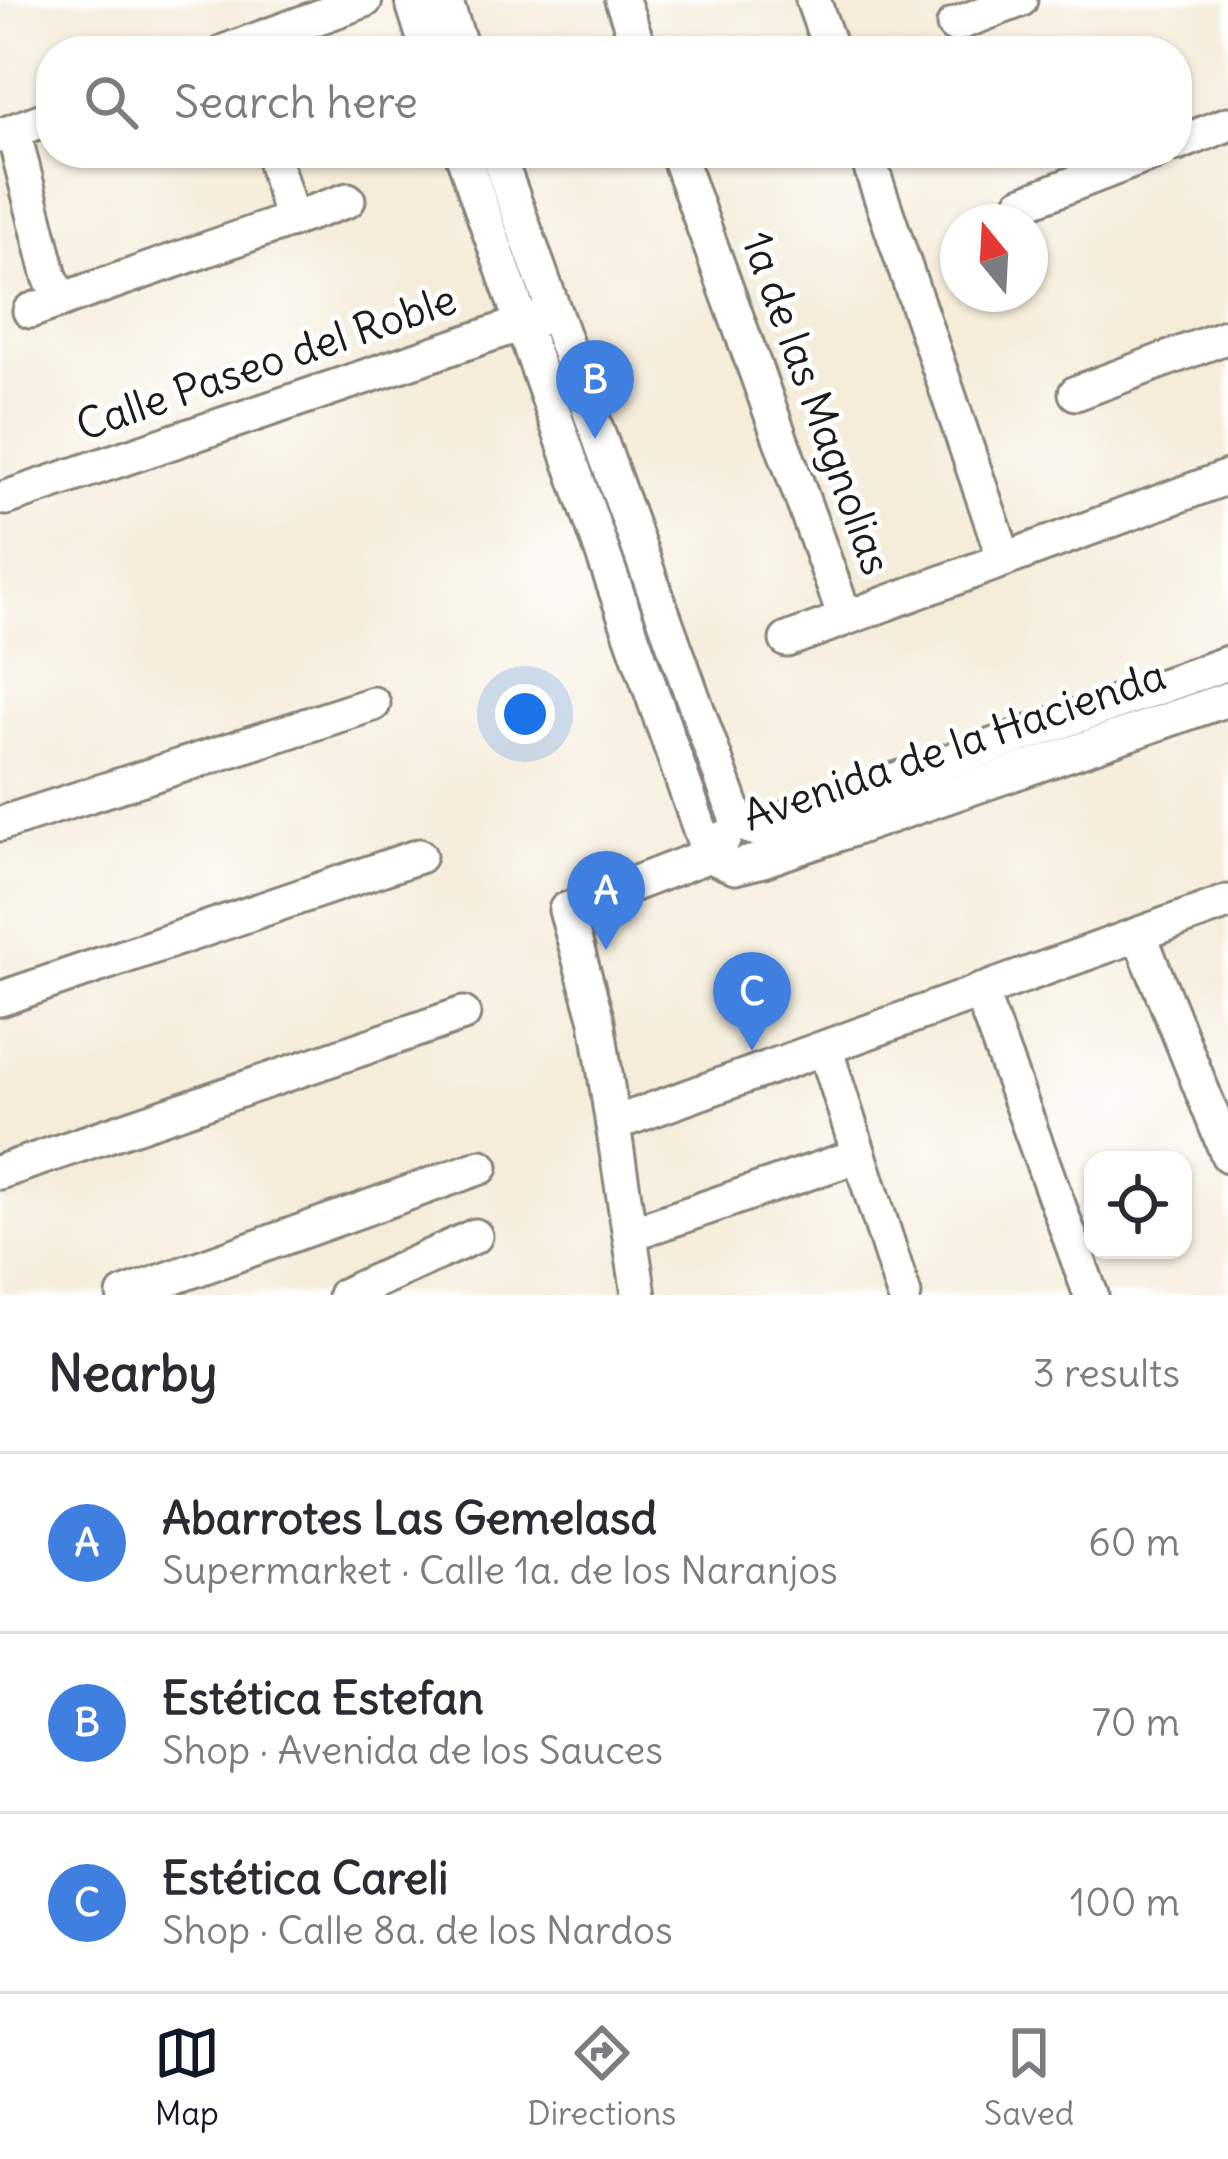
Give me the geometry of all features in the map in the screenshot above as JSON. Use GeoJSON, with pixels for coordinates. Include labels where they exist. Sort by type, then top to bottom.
{"type":"FeatureCollection","features":[{"type":"Feature","properties":{"kind":"street"},"geometry":{"type":"LineString","coordinates":[[270,36],[365,0]]}},
{"type":"Feature","properties":{"kind":"street"},"geometry":{"type":"LineString","coordinates":[[412,0],[423,36]]}},
{"type":"Feature","properties":{"kind":"street"},"geometry":{"type":"LineString","coordinates":[[445,0],[457,36]]}},
{"type":"Feature","properties":{"kind":"street"},"geometry":{"type":"LineString","coordinates":[[622,0],[635,36]]}},
{"type":"Feature","properties":{"kind":"street"},"geometry":{"type":"LineString","coordinates":[[813,0],[826,36]]}},
{"type":"Feature","properties":{"kind":"street"},"geometry":{"type":"LineString","coordinates":[[954,25],[1021,0]]}},
{"type":"Feature","properties":{"kind":"street"},"geometry":{"type":"LineString","coordinates":[[1192,138],[1228,124]]}},
{"type":"Feature","properties":{"kind":"street"},"geometry":{"type":"LineString","coordinates":[[9,133],[16,142],[50,277],[46,306],[348,200]]}},
{"type":"Feature","properties":{"kind":"street"},"geometry":{"type":"LineString","coordinates":[[276,168],[292,220]]}},
{"type":"Feature","properties":{"kind":"street"},"geometry":{"type":"LineString","coordinates":[[467,168],[709,855]]}},
{"type":"Feature","properties":{"kind":"street"},"geometry":{"type":"LineString","coordinates":[[502,168],[738,823],[709,855],[566,910],[597,1021],[639,1295]]}},
{"type":"Feature","properties":{"kind":"street","name":"1a de las Magnolias"},"geometry":{"type":"LineString","coordinates":[[682,168],[842,606],[852,613]]}},
{"type":"Feature","properties":{"kind":"street"},"geometry":{"type":"LineString","coordinates":[[871,168],[1004,558]]}},
{"type":"Feature","properties":{"kind":"street"},"geometry":{"type":"LineString","coordinates":[[1024,204],[1115,168]]}},
{"type":"Feature","properties":{"kind":"street","name":"Calle Paseo del Roble"},"geometry":{"type":"LineString","coordinates":[[6,498],[555,312]]}},
{"type":"Feature","properties":{"kind":"street"},"geometry":{"type":"LineString","coordinates":[[1076,393],[1228,336]]}},
{"type":"Feature","properties":{"kind":"street"},"geometry":{"type":"LineString","coordinates":[[787,640],[1228,477]]}},
{"type":"Feature","properties":{"kind":"street","name":"Avenida de la Hacienda"},"geometry":{"type":"LineString","coordinates":[[738,823],[756,829],[1228,663]]}},
{"type":"Feature","properties":{"kind":"street","name":"Avenida de la Hacienda"},"geometry":{"type":"LineString","coordinates":[[709,855],[735,867],[763,860],[1228,699]]}},
{"type":"Feature","properties":{"kind":"street"},"geometry":{"type":"LineString","coordinates":[[0,824],[373,704]]}},
{"type":"Feature","properties":{"kind":"street"},"geometry":{"type":"LineString","coordinates":[[0,999],[419,856]]}},
{"type":"Feature","properties":{"kind":"street"},"geometry":{"type":"LineString","coordinates":[[613,1124],[1228,902]]}},
{"type":"Feature","properties":{"kind":"street"},"geometry":{"type":"LineString","coordinates":[[1138,934],[1228,1155]]}},
{"type":"Feature","properties":{"kind":"street"},"geometry":{"type":"LineString","coordinates":[[980,991],[1091,1295]]}},
{"type":"Feature","properties":{"kind":"street"},"geometry":{"type":"LineString","coordinates":[[0,1172],[463,1014]]}},
{"type":"Feature","properties":{"kind":"street"},"geometry":{"type":"LineString","coordinates":[[825,1048],[904,1295]]}},
{"type":"Feature","properties":{"kind":"street"},"geometry":{"type":"LineString","coordinates":[[629,1234],[857,1156]]}},
{"type":"Feature","properties":{"kind":"street"},"geometry":{"type":"LineString","coordinates":[[124,1295],[481,1167]]}},
{"type":"Feature","properties":{"kind":"street"},"geometry":{"type":"LineString","coordinates":[[345,1295],[475,1236]]}},
{"type":"Feature","properties":{"kind":"place","name":"Estética Estefan"},"geometry":{"type":"Point","coordinates":[595,439]}},
{"type":"Feature","properties":{"kind":"place","name":"Abarrotes Las Gemelasd"},"geometry":{"type":"Point","coordinates":[606,950]}},
{"type":"Feature","properties":{"kind":"place","name":"Estética Careli"},"geometry":{"type":"Point","coordinates":[752,1051]}}]}
